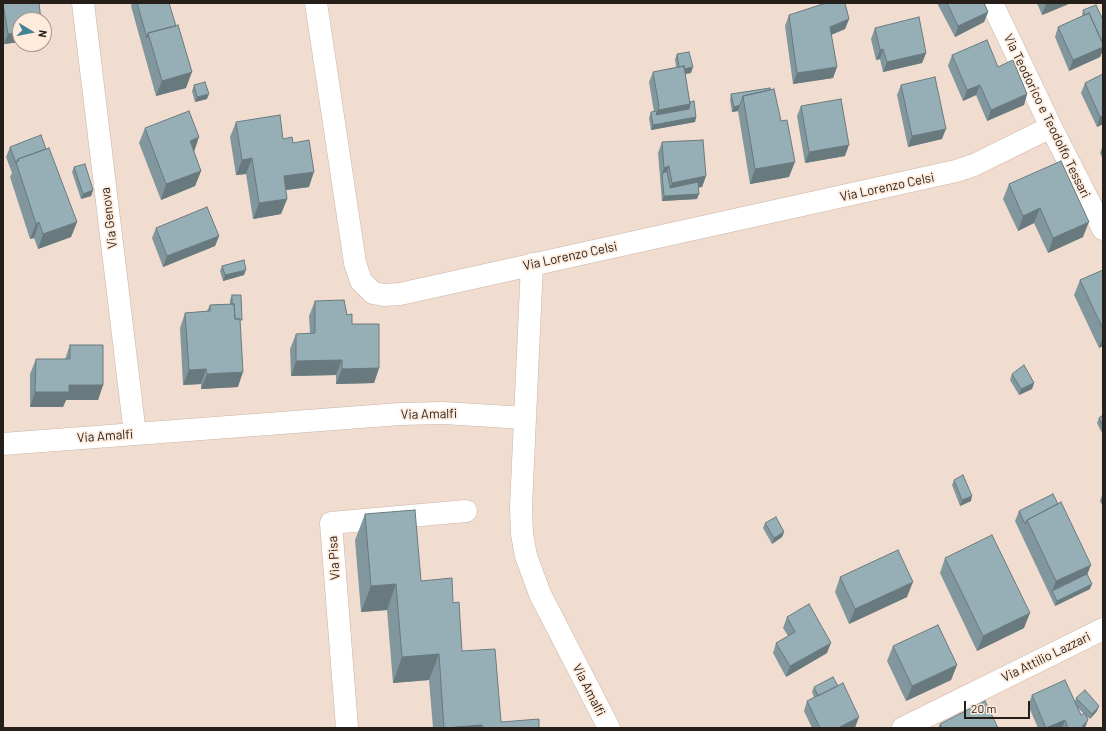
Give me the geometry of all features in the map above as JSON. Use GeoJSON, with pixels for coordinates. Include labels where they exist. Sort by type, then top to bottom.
{"type":"FeatureCollection","features":[{"type":"Feature","properties":{"kind":"street","name":"Via Genova"},"geometry":{"type":"LineString","coordinates":[[83,3],[135,434]]}},
{"type":"Feature","properties":{"kind":"street","name":"Via Lorenzo Celsi"},"geometry":{"type":"LineString","coordinates":[[316,3],[355,263],[362,281],[373,293],[384,295],[400,294],[956,171],[974,165],[1051,127]]}},
{"type":"Feature","properties":{"kind":"street","name":"Via Teodorico e Teodolfo Tessari"},"geometry":{"type":"LineString","coordinates":[[992,3],[1051,127],[1103,229]]}},
{"type":"Feature","properties":{"kind":"street"},"geometry":{"type":"LineString","coordinates":[[525,418],[532,264]]}},
{"type":"Feature","properties":{"kind":"street","name":"Via Amalfi"},"geometry":{"type":"LineString","coordinates":[[3,444],[407,414],[481,414],[525,418],[521,507],[522,534],[526,556],[540,594],[609,728]]}},
{"type":"Feature","properties":{"kind":"street","name":"Via Pisa"},"geometry":{"type":"LineString","coordinates":[[347,728],[331,523],[466,511]]}},
{"type":"Feature","properties":{"kind":"street","name":"Via Attilio Lazzari"},"geometry":{"type":"LineString","coordinates":[[903,728],[1103,629]]}},
{"type":"Feature","properties":{"kind":"building"},"geometry":{"type":"Polygon","coordinates":[[[3,3],[39,3],[40,12],[12,12],[12,33],[8,34],[3,3]]]}},
{"type":"Feature","properties":{"kind":"building"},"geometry":{"type":"Polygon","coordinates":[[[137,3],[169,3],[176,26],[148,33],[147,38],[137,3]]]}},
{"type":"Feature","properties":{"kind":"building"},"geometry":{"type":"Polygon","coordinates":[[[826,3],[845,3],[849,19],[830,27],[837,67],[797,73],[789,15],[826,3]]]}},
{"type":"Feature","properties":{"kind":"building"},"geometry":{"type":"Polygon","coordinates":[[[947,3],[984,3],[988,12],[958,26],[947,3]]]}},
{"type":"Feature","properties":{"kind":"building"},"geometry":{"type":"Polygon","coordinates":[[[1096,5],[1103,20],[1102,42],[1089,13],[1085,15],[1083,10],[1096,5]]]}},
{"type":"Feature","properties":{"kind":"building"},"geometry":{"type":"Polygon","coordinates":[[[1089,13],[1103,47],[1073,60],[1058,27],[1089,13]]]}},
{"type":"Feature","properties":{"kind":"building"},"geometry":{"type":"Polygon","coordinates":[[[919,17],[926,53],[887,62],[883,49],[880,50],[875,28],[919,17]]]}},
{"type":"Feature","properties":{"kind":"building"},"geometry":{"type":"Polygon","coordinates":[[[178,25],[192,72],[162,81],[148,33],[178,25]]]}},
{"type":"Feature","properties":{"kind":"building"},"geometry":{"type":"Polygon","coordinates":[[[987,40],[998,67],[1013,60],[1027,94],[991,110],[980,85],[967,90],[952,55],[987,40]]]}},
{"type":"Feature","properties":{"kind":"building"},"geometry":{"type":"Polygon","coordinates":[[[689,52],[693,67],[684,69],[684,66],[679,67],[677,54],[689,52]]]}},
{"type":"Feature","properties":{"kind":"building"},"geometry":{"type":"Polygon","coordinates":[[[684,66],[690,104],[658,110],[659,106],[653,72],[684,66]]]}},
{"type":"Feature","properties":{"kind":"building"},"geometry":{"type":"Polygon","coordinates":[[[1103,74],[1103,116],[1100,117],[1085,83],[1103,74]]]}},
{"type":"Feature","properties":{"kind":"building"},"geometry":{"type":"Polygon","coordinates":[[[935,77],[946,129],[912,136],[901,85],[935,77]]]}},
{"type":"Feature","properties":{"kind":"building"},"geometry":{"type":"Polygon","coordinates":[[[205,82],[209,94],[197,97],[194,85],[205,82]]]}},
{"type":"Feature","properties":{"kind":"building"},"geometry":{"type":"Polygon","coordinates":[[[770,88],[770,90],[743,96],[740,105],[734,107],[731,94],[770,88]]]}},
{"type":"Feature","properties":{"kind":"building"},"geometry":{"type":"Polygon","coordinates":[[[774,89],[781,121],[787,120],[795,162],[755,169],[743,96],[774,89]]]}},
{"type":"Feature","properties":{"kind":"building"},"geometry":{"type":"Polygon","coordinates":[[[841,99],[849,145],[809,152],[801,106],[841,99]]]}},
{"type":"Feature","properties":{"kind":"building"},"geometry":{"type":"Polygon","coordinates":[[[694,101],[696,117],[653,125],[651,112],[657,111],[656,115],[689,109],[690,102],[694,101]]]}},
{"type":"Feature","properties":{"kind":"building"},"geometry":{"type":"Polygon","coordinates":[[[189,111],[199,137],[190,141],[201,171],[166,184],[145,128],[189,111]]]}},
{"type":"Feature","properties":{"kind":"building"},"geometry":{"type":"Polygon","coordinates":[[[280,115],[283,139],[292,137],[293,143],[309,140],[314,172],[284,176],[287,199],[259,203],[252,158],[242,160],[236,122],[280,115]]]}},
{"type":"Feature","properties":{"kind":"building"},"geometry":{"type":"Polygon","coordinates":[[[41,135],[46,149],[18,159],[16,163],[10,147],[41,135]]]}},
{"type":"Feature","properties":{"kind":"building"},"geometry":{"type":"Polygon","coordinates":[[[703,140],[706,176],[672,183],[669,166],[664,168],[662,142],[703,140]]]}},
{"type":"Feature","properties":{"kind":"building"},"geometry":{"type":"Polygon","coordinates":[[[49,148],[77,222],[43,234],[39,222],[36,224],[16,162],[19,161],[18,159],[49,148]]]}},
{"type":"Feature","properties":{"kind":"building"},"geometry":{"type":"Polygon","coordinates":[[[1061,161],[1089,222],[1053,238],[1040,208],[1023,216],[1009,184],[1061,161]]]}},
{"type":"Feature","properties":{"kind":"building"},"geometry":{"type":"Polygon","coordinates":[[[85,164],[93,190],[83,194],[74,167],[85,164]]]}},
{"type":"Feature","properties":{"kind":"building"},"geometry":{"type":"Polygon","coordinates":[[[667,171],[670,188],[698,182],[699,194],[664,196],[662,174],[667,171]]]}},
{"type":"Feature","properties":{"kind":"building"},"geometry":{"type":"Polygon","coordinates":[[[207,207],[219,236],[167,256],[156,228],[207,207]]]}},
{"type":"Feature","properties":{"kind":"building"},"geometry":{"type":"Polygon","coordinates":[[[244,260],[246,270],[225,275],[222,266],[244,260]]]}},
{"type":"Feature","properties":{"kind":"building"},"geometry":{"type":"Polygon","coordinates":[[[1103,270],[1103,329],[1080,280],[1103,270]]]}},
{"type":"Feature","properties":{"kind":"building"},"geometry":{"type":"Polygon","coordinates":[[[232,295],[241,295],[242,320],[235,319],[232,295]]]}},
{"type":"Feature","properties":{"kind":"building"},"geometry":{"type":"Polygon","coordinates":[[[344,300],[347,315],[352,314],[352,324],[379,324],[379,368],[342,369],[342,360],[296,361],[296,334],[315,333],[315,301],[344,300]]]}},
{"type":"Feature","properties":{"kind":"building"},"geometry":{"type":"Polygon","coordinates":[[[234,304],[235,319],[240,319],[243,372],[207,374],[206,369],[189,370],[185,313],[210,311],[210,305],[234,304]]]}},
{"type":"Feature","properties":{"kind":"building"},"geometry":{"type":"Polygon","coordinates":[[[70,345],[103,345],[103,385],[69,385],[69,392],[35,392],[36,359],[70,359],[70,345]]]}},
{"type":"Feature","properties":{"kind":"building"},"geometry":{"type":"Polygon","coordinates":[[[1024,365],[1034,383],[1021,389],[1012,374],[1024,365]]]}},
{"type":"Feature","properties":{"kind":"building"},"geometry":{"type":"Polygon","coordinates":[[[1103,415],[1103,426],[1099,418],[1103,415]]]}},
{"type":"Feature","properties":{"kind":"building"},"geometry":{"type":"Polygon","coordinates":[[[963,475],[972,496],[962,500],[954,480],[963,475]]]}},
{"type":"Feature","properties":{"kind":"building"},"geometry":{"type":"Polygon","coordinates":[[[1053,494],[1058,504],[1027,520],[1025,524],[1019,511],[1053,494]]]}},
{"type":"Feature","properties":{"kind":"building"},"geometry":{"type":"Polygon","coordinates":[[[1061,502],[1091,565],[1056,581],[1027,520],[1061,502]]]}},
{"type":"Feature","properties":{"kind":"building"},"geometry":{"type":"Polygon","coordinates":[[[415,510],[421,581],[452,578],[453,603],[459,602],[462,651],[495,649],[501,722],[539,719],[539,728],[483,728],[482,725],[444,728],[439,654],[402,657],[396,584],[371,586],[365,514],[415,510]]]}},
{"type":"Feature","properties":{"kind":"building"},"geometry":{"type":"Polygon","coordinates":[[[776,517],[784,532],[774,538],[765,523],[776,517]]]}},
{"type":"Feature","properties":{"kind":"building"},"geometry":{"type":"Polygon","coordinates":[[[992,535],[1030,613],[983,636],[945,558],[992,535]]]}},
{"type":"Feature","properties":{"kind":"building"},"geometry":{"type":"Polygon","coordinates":[[[898,550],[913,582],[855,609],[840,577],[898,550]]]}},
{"type":"Feature","properties":{"kind":"building"},"geometry":{"type":"Polygon","coordinates":[[[1087,574],[1092,584],[1057,601],[1052,591],[1087,574]]]}},
{"type":"Feature","properties":{"kind":"building"},"geometry":{"type":"Polygon","coordinates":[[[809,604],[831,643],[790,666],[776,643],[795,632],[787,617],[809,604]]]}},
{"type":"Feature","properties":{"kind":"building"},"geometry":{"type":"Polygon","coordinates":[[[938,625],[957,665],[912,686],[893,646],[938,625]]]}},
{"type":"Feature","properties":{"kind":"building"},"geometry":{"type":"Polygon","coordinates":[[[833,677],[838,686],[818,696],[814,687],[833,677]]]}},
{"type":"Feature","properties":{"kind":"building"},"geometry":{"type":"Polygon","coordinates":[[[1065,680],[1081,715],[1085,713],[1088,720],[1081,728],[1068,728],[1065,720],[1046,728],[1032,695],[1065,680]]]}},
{"type":"Feature","properties":{"kind":"building"},"geometry":{"type":"Polygon","coordinates":[[[843,683],[859,717],[838,728],[820,728],[807,701],[843,683]]]}},
{"type":"Feature","properties":{"kind":"building"},"geometry":{"type":"Polygon","coordinates":[[[1085,690],[1099,706],[1092,714],[1076,698],[1085,690]]]}},
{"type":"Feature","properties":{"kind":"building"},"geometry":{"type":"Polygon","coordinates":[[[985,701],[998,728],[942,728],[940,724],[985,701]]]}}]}
